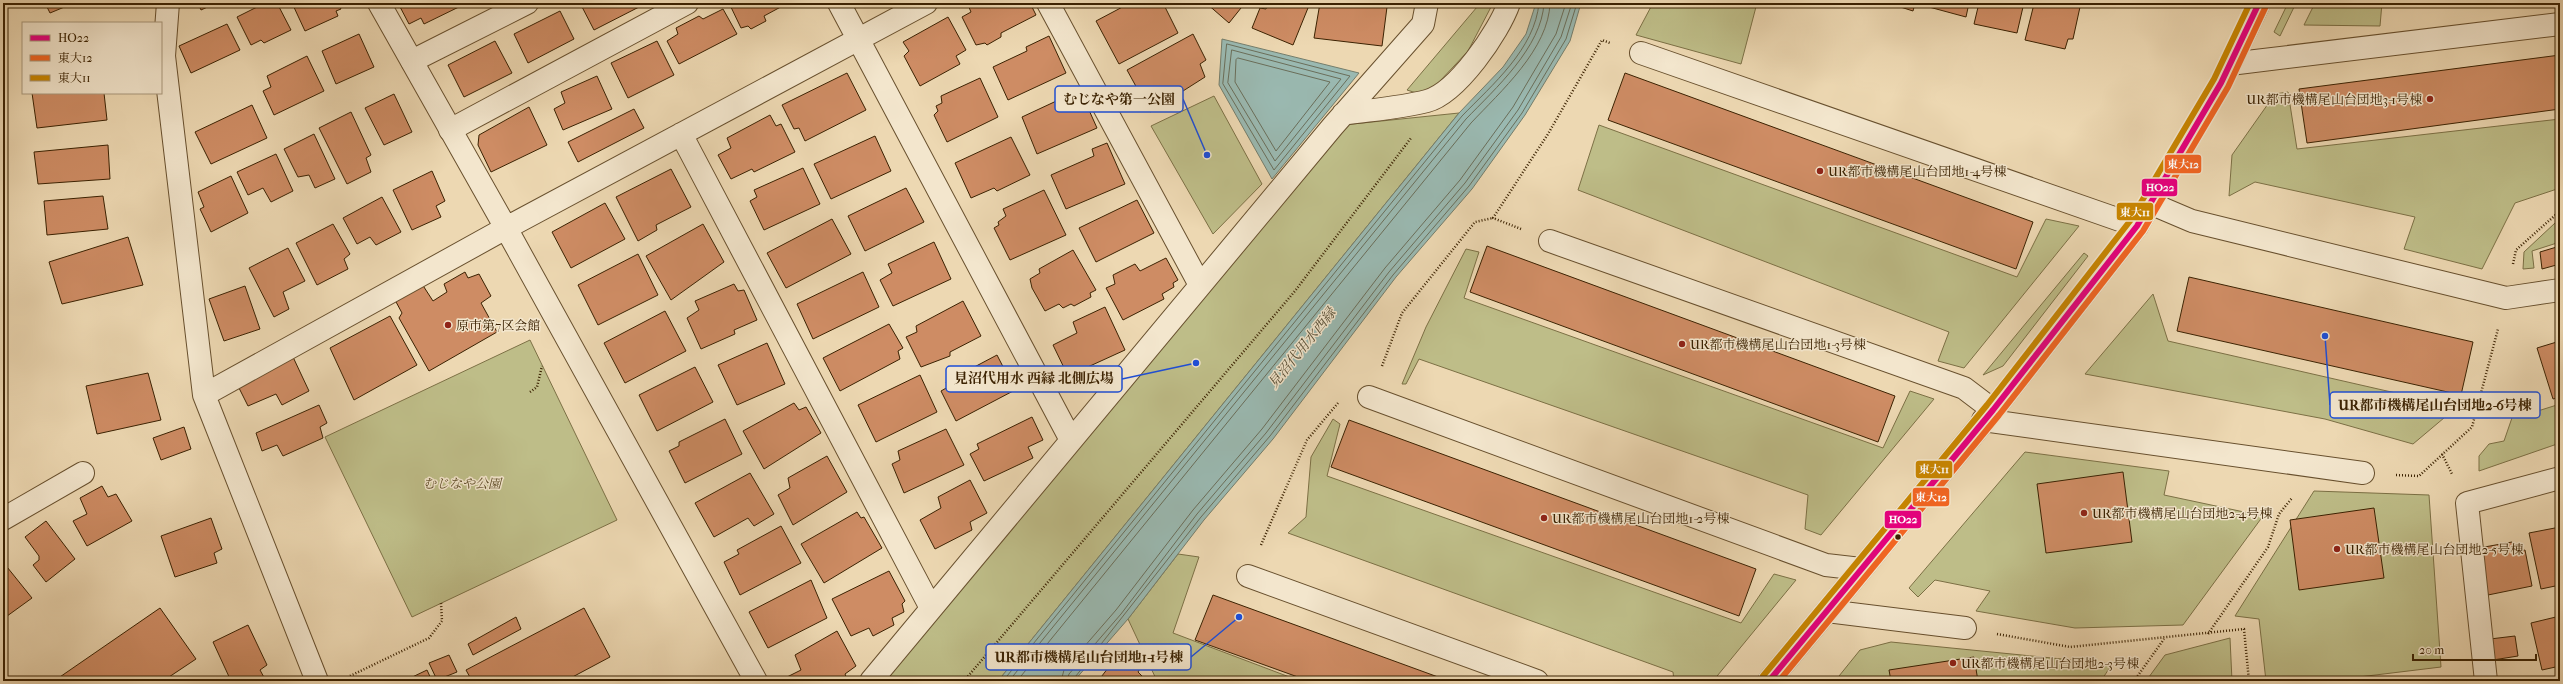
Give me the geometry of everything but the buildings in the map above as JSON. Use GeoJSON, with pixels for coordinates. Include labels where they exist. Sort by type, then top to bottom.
{"type":"FeatureCollection","features":[{"type":"Feature","properties":{"kind":"street"},"geometry":{"type":"LineString","coordinates":[[168,3],[164,56],[204,394],[317,681]]}},
{"type":"Feature","properties":{"kind":"street"},"geometry":{"type":"LineString","coordinates":[[378,3],[506,228],[756,681]]}},
{"type":"Feature","properties":{"kind":"street"},"geometry":{"type":"LineString","coordinates":[[412,61],[527,3]]}},
{"type":"Feature","properties":{"kind":"street"},"geometry":{"type":"LineString","coordinates":[[450,130],[687,3]]}},
{"type":"Feature","properties":{"kind":"street"},"geometry":{"type":"LineString","coordinates":[[839,3],[1071,440]]}},
{"type":"Feature","properties":{"kind":"street"},"geometry":{"type":"LineString","coordinates":[[204,394],[506,228],[926,3]]}},
{"type":"Feature","properties":{"kind":"street"},"geometry":{"type":"LineString","coordinates":[[1048,3],[1200,285]]}},
{"type":"Feature","properties":{"kind":"street"},"geometry":{"type":"LineString","coordinates":[[871,681],[1343,114],[1423,24],[1427,3]]}},
{"type":"Feature","properties":{"kind":"street"},"geometry":{"type":"LineString","coordinates":[[1343,114],[1428,101],[1450,87],[1473,65],[1509,3]]}},
{"type":"Feature","properties":{"kind":"street"},"geometry":{"type":"LineString","coordinates":[[1769,681],[1988,415],[2137,226],[2152,204],[2230,64],[2259,3]]}},
{"type":"Feature","properties":{"kind":"street"},"geometry":{"type":"LineString","coordinates":[[2230,64],[2560,24]]}},
{"type":"Feature","properties":{"kind":"street"},"geometry":{"type":"LineString","coordinates":[[1641,53],[2137,226]]}},
{"type":"Feature","properties":{"kind":"street"},"geometry":{"type":"LineString","coordinates":[[681,134],[931,608]]}},
{"type":"Feature","properties":{"kind":"street"},"geometry":{"type":"LineString","coordinates":[[2152,204],[2192,221],[2506,298],[2560,290]]}},
{"type":"Feature","properties":{"kind":"street"},"geometry":{"type":"LineString","coordinates":[[1550,241],[1964,388],[1988,415],[2363,473]]}},
{"type":"Feature","properties":{"kind":"street"},"geometry":{"type":"LineString","coordinates":[[1369,397],[1826,565],[1861,570]]}},
{"type":"Feature","properties":{"kind":"street"},"geometry":{"type":"LineString","coordinates":[[3,519],[83,473]]}},
{"type":"Feature","properties":{"kind":"street"},"geometry":{"type":"LineString","coordinates":[[2486,681],[2467,504],[2560,478]]}},
{"type":"Feature","properties":{"kind":"street"},"geometry":{"type":"LineString","coordinates":[[1248,576],[1537,681]]}},
{"type":"Feature","properties":{"kind":"street"},"geometry":{"type":"LineString","coordinates":[[1827,611],[1965,628]]}},
{"type":"Feature","properties":{"kind":"path"},"geometry":{"type":"LineString","coordinates":[[1550,241],[1493,218],[1548,134],[1602,40],[1641,53]]}},
{"type":"Feature","properties":{"kind":"path"},"geometry":{"type":"LineString","coordinates":[[964,681],[1295,291],[1413,136]]}},
{"type":"Feature","properties":{"kind":"path"},"geometry":{"type":"LineString","coordinates":[[2363,473],[2419,476],[2472,426],[2506,298],[2516,250],[2560,210]]}},
{"type":"Feature","properties":{"kind":"path"},"geometry":{"type":"LineString","coordinates":[[2208,634],[2268,547],[2279,514],[2318,467]]}},
{"type":"Feature","properties":{"kind":"path"},"geometry":{"type":"LineString","coordinates":[[347,678],[429,638],[442,621],[441,603]]}},
{"type":"Feature","properties":{"kind":"path"},"geometry":{"type":"LineString","coordinates":[[1965,628],[2070,647],[2208,634],[2244,629],[2249,681]]}},
{"type":"Feature","properties":{"kind":"path"},"geometry":{"type":"LineString","coordinates":[[2134,681],[2164,638]]}},
{"type":"Feature","properties":{"kind":"green space"},"geometry":{"type":"Polygon","coordinates":[[[1653,3],[1757,3],[1741,64],[1636,35],[1653,3]]]}},
{"type":"Feature","properties":{"kind":"green space"},"geometry":{"type":"Polygon","coordinates":[[[2288,3],[2296,3],[2280,36],[2274,32],[2288,3]]]}},
{"type":"Feature","properties":{"kind":"green space"},"geometry":{"type":"Polygon","coordinates":[[[2315,3],[2382,3],[2380,26],[2304,25],[2315,3]]]}},
{"type":"Feature","properties":{"kind":"green space"},"geometry":{"type":"Polygon","coordinates":[[[1477,7],[1491,7],[1468,51],[1426,96],[1407,90],[1477,7]]]}},
{"type":"Feature","properties":{"kind":"green space"},"geometry":{"type":"Polygon","coordinates":[[[2288,92],[2297,149],[2560,119],[2560,188],[2515,203],[2482,269],[2404,249],[2415,217],[2255,182],[2229,196],[2232,155],[2275,94],[2288,92]]]}},
{"type":"Feature","properties":{"kind":"green space"},"geometry":{"type":"Polygon","coordinates":[[[1214,96],[1262,184],[1213,234],[1151,126],[1214,96]]]}},
{"type":"Feature","properties":{"kind":"green space"},"geometry":{"type":"Polygon","coordinates":[[[1459,113],[998,681],[871,681],[1333,126],[1459,113]]]}},
{"type":"Feature","properties":{"kind":"green space"},"geometry":{"type":"Polygon","coordinates":[[[1599,125],[2017,277],[2046,219],[2079,226],[1964,368],[1938,361],[1949,332],[1578,190],[1599,125]]]}},
{"type":"Feature","properties":{"kind":"green space"},"geometry":{"type":"Polygon","coordinates":[[[2560,221],[2560,242],[2532,251],[2534,268],[2523,269],[2524,252],[2555,223],[2560,221]]]}},
{"type":"Feature","properties":{"kind":"green space"},"geometry":{"type":"Polygon","coordinates":[[[1466,249],[1479,252],[1464,298],[1883,448],[1910,391],[1934,399],[1821,535],[1805,529],[1808,495],[1419,359],[1406,384],[1402,384],[1426,327],[1466,249]]]}},
{"type":"Feature","properties":{"kind":"green space"},"geometry":{"type":"Polygon","coordinates":[[[2084,253],[2088,256],[2003,366],[1983,375],[2084,253]]]}},
{"type":"Feature","properties":{"kind":"green space"},"geometry":{"type":"Polygon","coordinates":[[[2153,294],[2168,341],[2457,407],[2413,444],[2325,419],[2085,374],[2153,294]]]}},
{"type":"Feature","properties":{"kind":"green space","name":"むじなや公園"},"geometry":{"type":"Polygon","coordinates":[[[530,340],[617,520],[412,617],[325,437],[530,340]]]}},
{"type":"Feature","properties":{"kind":"green space"},"geometry":{"type":"Polygon","coordinates":[[[2560,404],[2560,443],[2479,471],[2479,456],[2489,444],[2504,441],[2514,412],[2541,410],[2560,404]]]}},
{"type":"Feature","properties":{"kind":"green space"},"geometry":{"type":"Polygon","coordinates":[[[1333,419],[1340,424],[1327,476],[1741,623],[1774,574],[1796,580],[1713,681],[1674,681],[1673,672],[1288,533],[1306,517],[1311,457],[1333,419]]]}},
{"type":"Feature","properties":{"kind":"green space"},"geometry":{"type":"Polygon","coordinates":[[[2025,452],[2169,471],[2164,495],[2263,516],[2183,625],[2075,628],[1976,611],[1990,591],[1935,580],[1918,597],[1909,588],[2025,452]]]}},
{"type":"Feature","properties":{"kind":"green space"},"geometry":{"type":"Polygon","coordinates":[[[2314,491],[2429,495],[2441,667],[2326,681],[2266,681],[2259,619],[2235,616],[2314,491]]]}},
{"type":"Feature","properties":{"kind":"green space"},"geometry":{"type":"Polygon","coordinates":[[[1178,554],[1199,557],[1173,633],[1300,681],[1157,681],[1128,619],[1178,554]]]}},
{"type":"Feature","properties":{"kind":"green space"},"geometry":{"type":"Polygon","coordinates":[[[2230,638],[2232,681],[2146,681],[2165,655],[2230,638]]]}},
{"type":"Feature","properties":{"kind":"green space"},"geometry":{"type":"Polygon","coordinates":[[[1891,642],[2112,664],[2101,681],[1835,681],[1860,650],[1891,642]]]}},
{"type":"Feature","properties":{"kind":"water","name":"見沼代用水西縁"},"geometry":{"type":"Polygon","coordinates":[[[1536,3],[1581,3],[1570,41],[1525,115],[1472,189],[1396,277],[1273,439],[1204,520],[1128,619],[1074,681],[998,681],[1459,113],[1503,67],[1526,34],[1536,3]]]}},
{"type":"Feature","properties":{"kind":"water"},"geometry":{"type":"Polygon","coordinates":[[[1222,39],[1359,73],[1272,179],[1219,85],[1222,39]]]}},
{"type":"Feature","properties":{"kind":"transit line","name":"東大11"},"geometry":{"type":"LineString","coordinates":[[1763,676],[1987,405],[2130,221],[2214,79],[2250,3]]}},
{"type":"Feature","properties":{"kind":"transit line","name":"HO22"},"geometry":{"type":"LineString","coordinates":[[1769,681],[1993,410],[2137,226],[2221,83],[2259,3]]}},
{"type":"Feature","properties":{"kind":"transit line","name":"東大12"},"geometry":{"type":"LineString","coordinates":[[1779,681],[1999,415],[2143,231],[2228,87],[2266,6]]}},
{"type":"Feature","properties":{"kind":"place","name":"UR都市機構尾山台団地3-1号棟"},"geometry":{"type":"Point","coordinates":[2430,99]}},
{"type":"Feature","properties":{"kind":"place","name":"むじなや第一公園"},"geometry":{"type":"Point","coordinates":[1207,155]}},
{"type":"Feature","properties":{"kind":"place","name":"UR都市機構尾山台団地1-4号棟"},"geometry":{"type":"Point","coordinates":[1820,171]}},
{"type":"Feature","properties":{"kind":"place","name":"原市第7区会館"},"geometry":{"type":"Point","coordinates":[448,325]}},
{"type":"Feature","properties":{"kind":"place","name":"UR都市機構尾山台団地2-6号棟"},"geometry":{"type":"Point","coordinates":[2325,336]}},
{"type":"Feature","properties":{"kind":"place","name":"UR都市機構尾山台団地1-3号棟"},"geometry":{"type":"Point","coordinates":[1682,344]}},
{"type":"Feature","properties":{"kind":"place","name":"見沼代用水 西縁 北側広場"},"geometry":{"type":"Point","coordinates":[1196,363]}},
{"type":"Feature","properties":{"kind":"place","name":"UR都市機構尾山台団地2-4号棟"},"geometry":{"type":"Point","coordinates":[2084,513]}},
{"type":"Feature","properties":{"kind":"place","name":"UR都市機構尾山台団地1-2号棟"},"geometry":{"type":"Point","coordinates":[1544,518]}},
{"type":"Feature","properties":{"kind":"place","name":"UR都市機構尾山台団地2-5号棟"},"geometry":{"type":"Point","coordinates":[2337,549]}},
{"type":"Feature","properties":{"kind":"place","name":"UR都市機構尾山台団地1-1号棟"},"geometry":{"type":"Point","coordinates":[1239,617]}},
{"type":"Feature","properties":{"kind":"place","name":"UR都市機構尾山台団地2-3号棟"},"geometry":{"type":"Point","coordinates":[1953,663]}}]}
